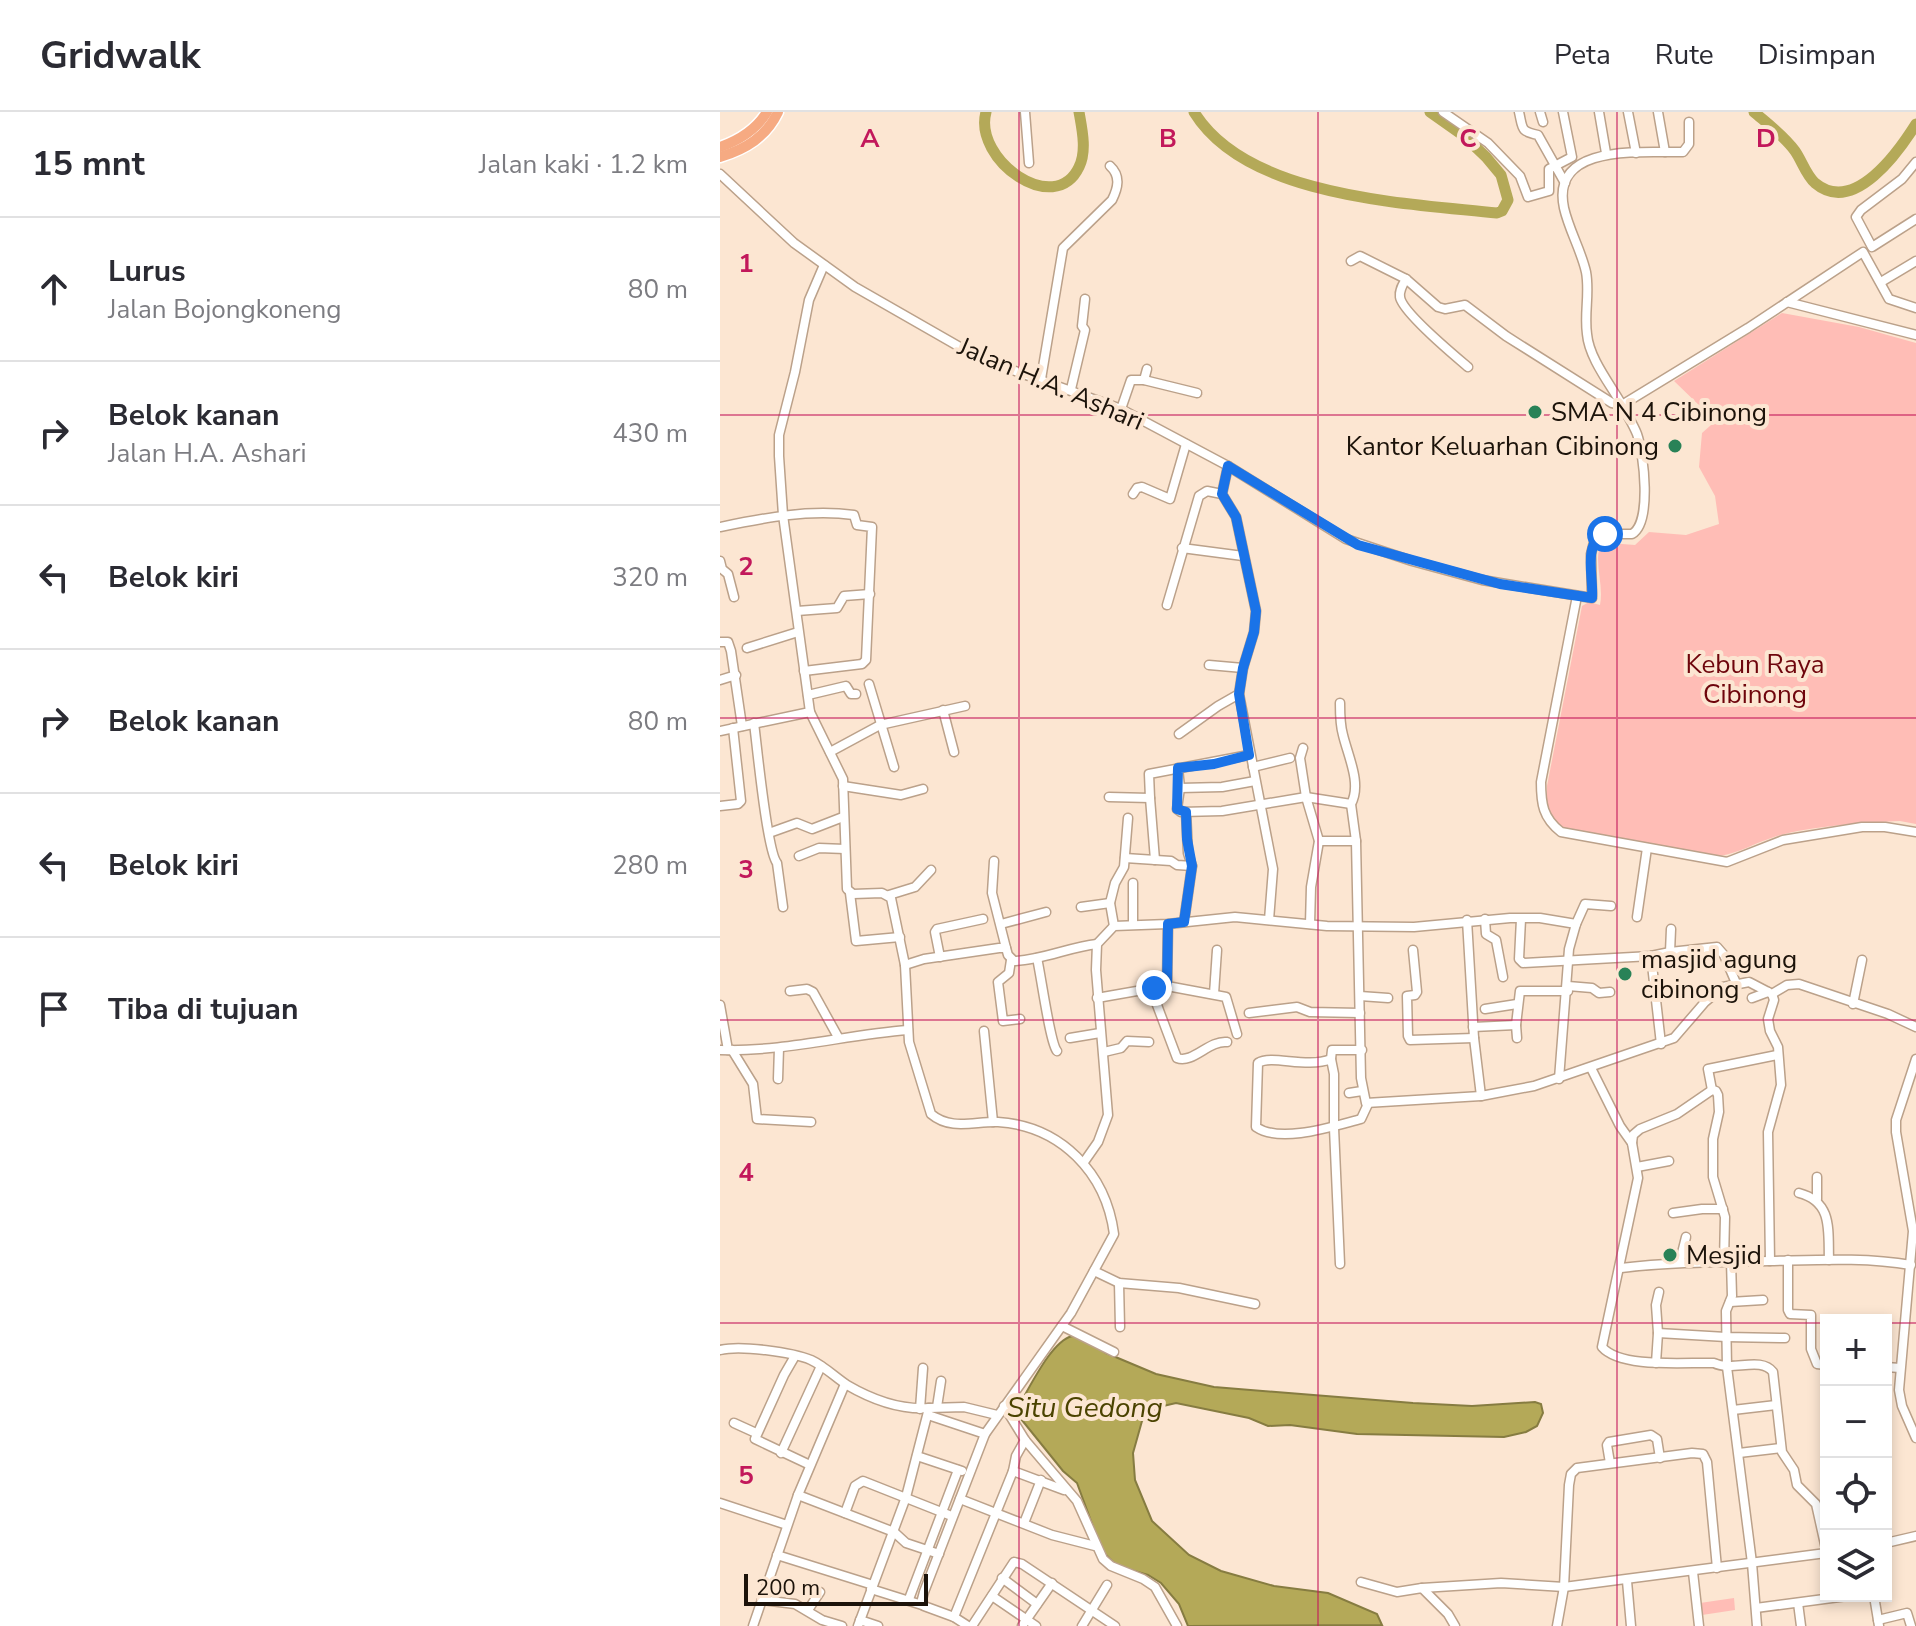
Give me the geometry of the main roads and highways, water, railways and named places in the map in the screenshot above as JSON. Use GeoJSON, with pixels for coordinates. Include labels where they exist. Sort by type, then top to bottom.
{"type":"FeatureCollection","features":[{"type":"Feature","properties":{"kind":"main road"},"geometry":{"type":"LineString","coordinates":[[720,147],[741,138],[767,112]]}},
{"type":"Feature","properties":{"kind":"main road"},"geometry":{"type":"LineString","coordinates":[[720,157],[756,140],[773,123],[778,112]]}},
{"type":"Feature","properties":{"kind":"water","name":"Situ Gedong"},"geometry":{"type":"Polygon","coordinates":[[[1072,1336],[1085,1339],[1106,1353],[1156,1374],[1214,1387],[1472,1406],[1535,1402],[1541,1404],[1543,1413],[1537,1426],[1504,1437],[1357,1434],[1290,1425],[1268,1426],[1249,1418],[1176,1403],[1159,1407],[1142,1421],[1133,1453],[1135,1480],[1152,1521],[1189,1555],[1221,1571],[1274,1586],[1328,1593],[1377,1614],[1382,1625],[1188,1626],[1179,1604],[1161,1583],[1148,1575],[1117,1566],[1102,1551],[1077,1483],[1063,1471],[1017,1414],[1016,1410],[1048,1357],[1072,1336]]]}},
{"type":"Feature","properties":{"kind":"waterway"},"geometry":{"type":"LineString","coordinates":[[986,112],[985,130],[1003,164],[1036,185],[1053,187],[1068,181],[1079,167],[1083,154],[1079,112]]}},
{"type":"Feature","properties":{"kind":"waterway"},"geometry":{"type":"LineString","coordinates":[[1194,112],[1219,141],[1251,163],[1289,179],[1375,199],[1497,213],[1502,211],[1508,200],[1501,175],[1464,136],[1430,112]]}},
{"type":"Feature","properties":{"kind":"waterway"},"geometry":{"type":"LineString","coordinates":[[1754,112],[1791,146],[1812,180],[1830,191],[1845,192],[1874,176],[1899,149],[1916,124]]}},
{"type":"Feature","properties":{"kind":"place","name":"SMA N 4 Cibinong"},"geometry":{"type":"Point","coordinates":[1535,412]}},
{"type":"Feature","properties":{"kind":"place","name":"Kantor Keluarhan Cibinong"},"geometry":{"type":"Point","coordinates":[1675,446]}},
{"type":"Feature","properties":{"kind":"place","name":"masjid agung cibinong"},"geometry":{"type":"Point","coordinates":[1625,974]}},
{"type":"Feature","properties":{"kind":"place","name":"Mesjid"},"geometry":{"type":"Point","coordinates":[1670,1255]}},
{"type":"Feature","properties":{"kind":"park label","name":"Kebun Raya Cibinong"},"geometry":{"type":"Point","coordinates":[1755,679]}}]}
